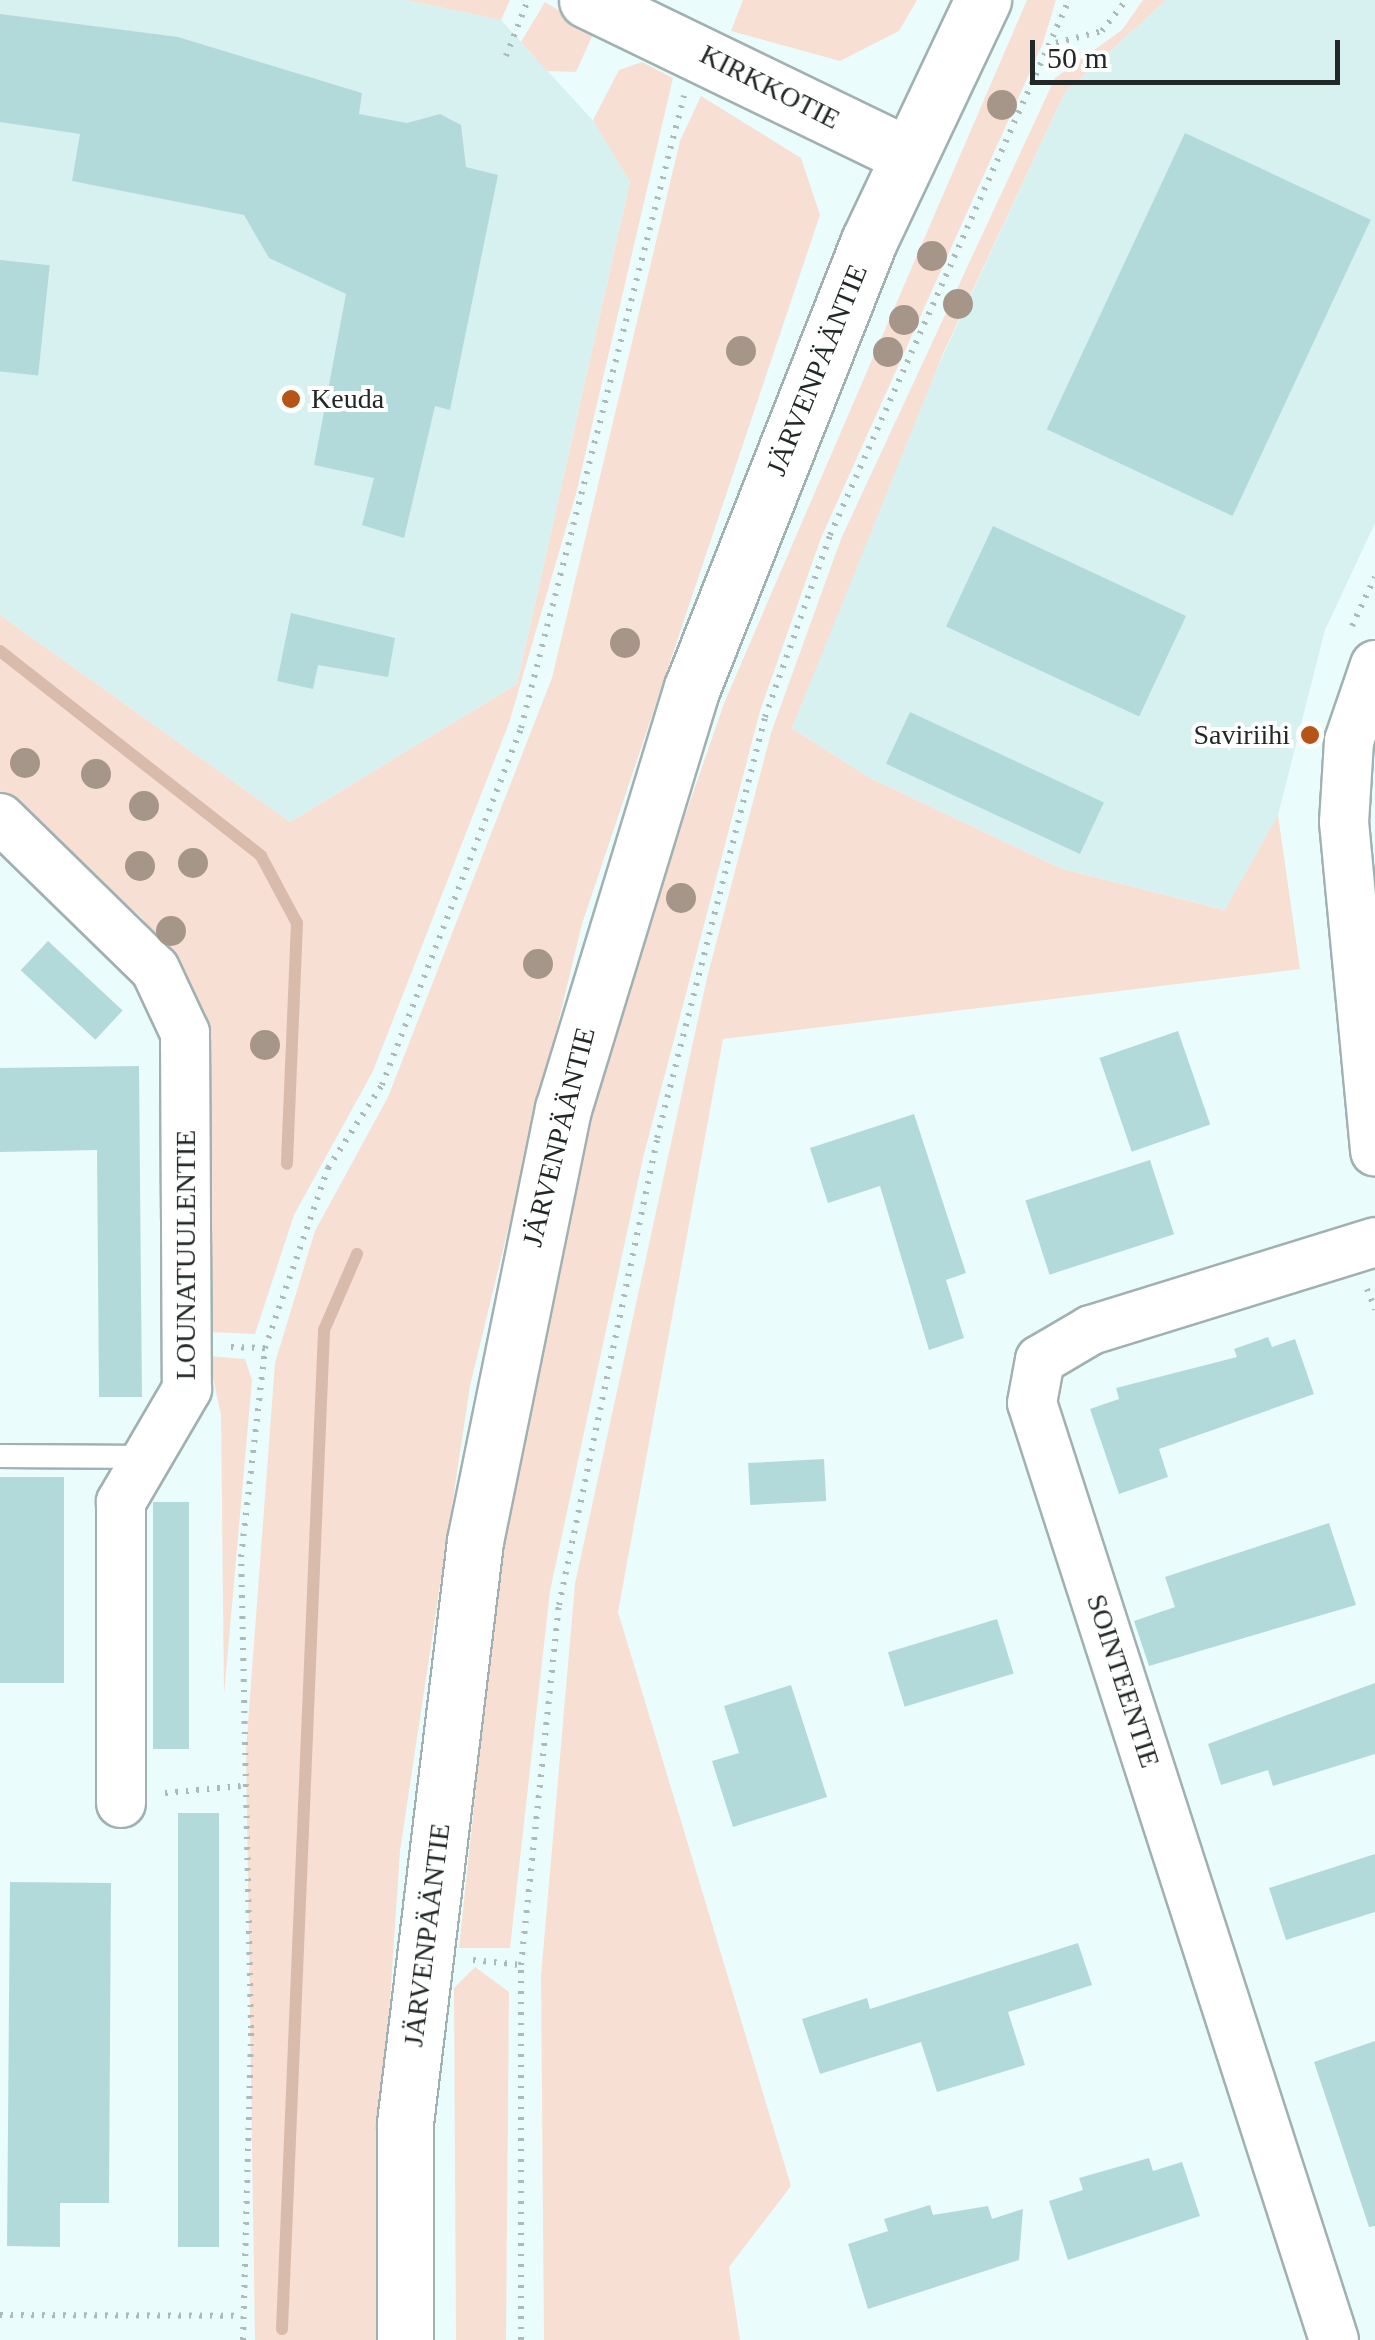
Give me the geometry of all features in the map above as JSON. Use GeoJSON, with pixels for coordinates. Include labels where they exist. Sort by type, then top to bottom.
{"type":"FeatureCollection","features":[{"type":"Feature","properties":{"kind":"main road","name":"JÄRVENPÄÄNTIE"},"geometry":{"type":"LineString","coordinates":[[405,2340],[405,2122],[475,1541],[528,1262],[563,1108],[692,688],[907,155],[983,0]]}},
{"type":"Feature","properties":{"kind":"main road","name":"KIRKKOTIE"},"geometry":{"type":"LineString","coordinates":[[620,7],[706,55],[907,155]]}},
{"type":"Feature","properties":{"kind":"street"},"geometry":{"type":"LineString","coordinates":[[1375,665],[1344,822],[1375,1152]]}},
{"type":"Feature","properties":{"kind":"street","name":"LOUNATUULENTIE"},"geometry":{"type":"LineString","coordinates":[[0,818],[155,969],[185,1033],[187,1388],[142,1457],[121,1502],[122,1799]]}},
{"type":"Feature","properties":{"kind":"street","name":"SOINTEENTIE"},"geometry":{"type":"LineString","coordinates":[[1334,2340],[1032,1404],[1040,1360],[1091,1330],[1375,1242]]}},
{"type":"Feature","properties":{"kind":"lane"},"geometry":{"type":"LineString","coordinates":[[0,1456],[142,1457]]}},
{"type":"Feature","properties":{"kind":"path"},"geometry":{"type":"LineString","coordinates":[[506,56],[528,0]]}},
{"type":"Feature","properties":{"kind":"path"},"geometry":{"type":"LineString","coordinates":[[521,2340],[521,1965],[559,1605],[657,1138],[765,717],[830,535],[1056,43],[1069,0]]}},
{"type":"Feature","properties":{"kind":"path"},"geometry":{"type":"LineString","coordinates":[[1056,43],[1102,31],[1126,0]]}},
{"type":"Feature","properties":{"kind":"path"},"geometry":{"type":"LineString","coordinates":[[243,2340],[240,2316],[251,2028],[242,1786],[241,1557],[265,1348],[328,1168],[382,1085],[520,728],[628,337],[670,130],[706,55]]}},
{"type":"Feature","properties":{"kind":"path"},"geometry":{"type":"LineString","coordinates":[[122,1799],[242,1786]]}},
{"type":"Feature","properties":{"kind":"path"},"geometry":{"type":"LineString","coordinates":[[0,2315],[240,2316]]}},
{"type":"Feature","properties":{"kind":"shaded area","name":"Keuda"},"geometry":{"type":"Polygon","coordinates":[[[0,0],[406,0],[501,20],[598,126],[630,182],[517,684],[290,822],[0,615],[0,0]]]}},
{"type":"Feature","properties":{"kind":"shaded area"},"geometry":{"type":"Polygon","coordinates":[[[406,0],[510,0],[501,20],[406,0]]]}},
{"type":"Feature","properties":{"kind":"shaded area"},"geometry":{"type":"Polygon","coordinates":[[[743,0],[917,0],[899,31],[840,61],[731,31],[743,0]]]}},
{"type":"Feature","properties":{"kind":"shaded area"},"geometry":{"type":"Polygon","coordinates":[[[1027,0],[1056,0],[1043,43],[821,538],[760,711],[643,1158],[550,1591],[510,1948],[459,1948],[496,1597],[529,1402],[595,1105],[651,913],[725,701],[1027,0]]]}},
{"type":"Feature","properties":{"kind":"shaded area"},"geometry":{"type":"Polygon","coordinates":[[[1143,0],[1166,0],[1065,92],[942,356],[792,728],[868,777],[1062,869],[1225,910],[1278,815],[1300,969],[723,1039],[618,1612],[791,2186],[729,2267],[740,2340],[544,2340],[541,1976],[575,1584],[707,978],[771,733],[841,539],[1055,78],[1122,30],[1143,0]]]}},
{"type":"Feature","properties":{"kind":"shaded area"},"geometry":{"type":"Polygon","coordinates":[[[1166,0],[1375,0],[1375,523],[1325,630],[1278,815],[1226,910],[1062,869],[868,777],[792,728],[902,444],[1065,92],[1166,0]]]}},
{"type":"Feature","properties":{"kind":"shaded area"},"geometry":{"type":"Polygon","coordinates":[[[545,2],[594,32],[576,72],[547,71],[521,42],[545,2]]]}},
{"type":"Feature","properties":{"kind":"shaded area"},"geometry":{"type":"Polygon","coordinates":[[[642,62],[673,78],[576,494],[509,723],[373,1071],[294,1215],[255,1334],[208,1332],[180,969],[141,917],[0,791],[0,615],[290,822],[517,684],[630,182],[593,120],[619,70],[642,62]]]}},
{"type":"Feature","properties":{"kind":"shaded area"},"geometry":{"type":"Polygon","coordinates":[[[701,96],[801,158],[820,215],[582,924],[470,1386],[400,1851],[380,2151],[382,2340],[255,2340],[246,1750],[275,1363],[315,1231],[388,1097],[552,678],[680,141],[701,96]]]}},
{"type":"Feature","properties":{"kind":"shaded area"},"geometry":{"type":"Polygon","coordinates":[[[208,1356],[245,1359],[252,1380],[224,1695],[221,1415],[208,1356]]]}},
{"type":"Feature","properties":{"kind":"shaded area"},"geometry":{"type":"Polygon","coordinates":[[[475,1967],[509,1992],[506,2340],[456,2340],[454,1988],[475,1967]]]}},
{"type":"Feature","properties":{"kind":"building"},"geometry":{"type":"Polygon","coordinates":[[[0,14],[178,37],[362,93],[359,114],[407,123],[440,114],[461,125],[466,167],[498,175],[450,410],[435,406],[404,538],[362,525],[374,478],[314,465],[346,294],[269,258],[244,215],[72,181],[80,134],[0,122],[0,14]]]}},
{"type":"Feature","properties":{"kind":"building"},"geometry":{"type":"Polygon","coordinates":[[[1185,133],[1371,220],[1233,516],[1047,429],[1185,133]]]}},
{"type":"Feature","properties":{"kind":"building"},"geometry":{"type":"Polygon","coordinates":[[[0,260],[50,265],[38,376],[0,372],[0,260]]]}},
{"type":"Feature","properties":{"kind":"building"},"geometry":{"type":"Polygon","coordinates":[[[993,526],[1186,616],[1139,717],[946,627],[993,526]]]}},
{"type":"Feature","properties":{"kind":"building"},"geometry":{"type":"Polygon","coordinates":[[[291,613],[395,638],[388,677],[318,665],[313,689],[277,681],[291,613]]]}},
{"type":"Feature","properties":{"kind":"building"},"geometry":{"type":"Polygon","coordinates":[[[910,712],[1104,802],[1080,854],[886,764],[910,712]]]}},
{"type":"Feature","properties":{"kind":"building"},"geometry":{"type":"Polygon","coordinates":[[[48,941],[123,1011],[95,1040],[21,970],[48,941]]]}},
{"type":"Feature","properties":{"kind":"building"},"geometry":{"type":"Polygon","coordinates":[[[1178,1031],[1210,1125],[1132,1152],[1100,1058],[1178,1031]]]}},
{"type":"Feature","properties":{"kind":"building"},"geometry":{"type":"Polygon","coordinates":[[[139,1066],[142,1397],[99,1397],[97,1150],[0,1152],[0,1068],[139,1066]]]}},
{"type":"Feature","properties":{"kind":"building"},"geometry":{"type":"Polygon","coordinates":[[[914,1114],[966,1273],[946,1280],[964,1338],[929,1350],[880,1186],[828,1203],[810,1148],[914,1114]]]}},
{"type":"Feature","properties":{"kind":"building"},"geometry":{"type":"Polygon","coordinates":[[[1150,1160],[1174,1234],[1050,1275],[1025,1200],[1150,1160]]]}},
{"type":"Feature","properties":{"kind":"building"},"geometry":{"type":"Polygon","coordinates":[[[1268,1337],[1272,1347],[1295,1339],[1314,1394],[1159,1449],[1168,1477],[1119,1494],[1090,1409],[1119,1399],[1116,1388],[1237,1357],[1234,1349],[1268,1337]]]}},
{"type":"Feature","properties":{"kind":"building"},"geometry":{"type":"Polygon","coordinates":[[[824,1459],[826,1501],[750,1505],[748,1463],[824,1459]]]}},
{"type":"Feature","properties":{"kind":"building"},"geometry":{"type":"Polygon","coordinates":[[[0,1477],[64,1477],[64,1683],[0,1683],[0,1477]]]}},
{"type":"Feature","properties":{"kind":"building"},"geometry":{"type":"Polygon","coordinates":[[[153,1502],[189,1502],[189,1749],[153,1749],[153,1502]]]}},
{"type":"Feature","properties":{"kind":"building"},"geometry":{"type":"Polygon","coordinates":[[[1329,1523],[1356,1605],[1149,1666],[1134,1621],[1175,1607],[1165,1577],[1329,1523]]]}},
{"type":"Feature","properties":{"kind":"building"},"geometry":{"type":"Polygon","coordinates":[[[997,1619],[1014,1674],[905,1707],[888,1652],[997,1619]]]}},
{"type":"Feature","properties":{"kind":"building"},"geometry":{"type":"Polygon","coordinates":[[[1375,1683],[1375,1754],[1273,1786],[1268,1770],[1221,1785],[1208,1744],[1375,1683]]]}},
{"type":"Feature","properties":{"kind":"building"},"geometry":{"type":"Polygon","coordinates":[[[791,1685],[827,1797],[733,1827],[712,1761],[739,1753],[724,1706],[791,1685]]]}},
{"type":"Feature","properties":{"kind":"building"},"geometry":{"type":"Polygon","coordinates":[[[178,1813],[219,1813],[219,2247],[178,2247],[178,1813]]]}},
{"type":"Feature","properties":{"kind":"building"},"geometry":{"type":"Polygon","coordinates":[[[1375,1854],[1375,1912],[1286,1940],[1269,1888],[1375,1854]]]}},
{"type":"Feature","properties":{"kind":"building"},"geometry":{"type":"Polygon","coordinates":[[[10,1882],[111,1883],[109,2203],[60,2203],[60,2247],[7,2246],[10,1882]]]}},
{"type":"Feature","properties":{"kind":"building"},"geometry":{"type":"Polygon","coordinates":[[[1078,1943],[1092,1985],[1008,2012],[1025,2065],[937,2092],[921,2042],[820,2074],[802,2019],[867,1998],[870,2009],[1078,1943]]]}},
{"type":"Feature","properties":{"kind":"building"},"geometry":{"type":"Polygon","coordinates":[[[1375,2041],[1375,2226],[1369,2227],[1314,2062],[1375,2041]]]}},
{"type":"Feature","properties":{"kind":"building"},"geometry":{"type":"Polygon","coordinates":[[[1149,2158],[1153,2171],[1182,2162],[1200,2216],[1068,2260],[1049,2201],[1083,2190],[1079,2178],[1149,2158]]]}},
{"type":"Feature","properties":{"kind":"building"},"geometry":{"type":"Polygon","coordinates":[[[930,2205],[933,2215],[988,2206],[992,2219],[1023,2209],[1019,2260],[868,2309],[848,2244],[888,2231],[884,2219],[930,2205]]]}},
{"type":"Feature","properties":{"kind":"waterway"},"geometry":{"type":"LineString","coordinates":[[0,651],[261,856],[297,923],[287,1164]]}},
{"type":"Feature","properties":{"kind":"waterway"},"geometry":{"type":"LineString","coordinates":[[282,2329],[324,1330],[357,1254]]}},
{"type":"Feature","properties":{"kind":"place","name":"Keuda"},"geometry":{"type":"Point","coordinates":[291,399]}},
{"type":"Feature","properties":{"kind":"place","name":"Saviriihi"},"geometry":{"type":"Point","coordinates":[1310,735]}}]}
